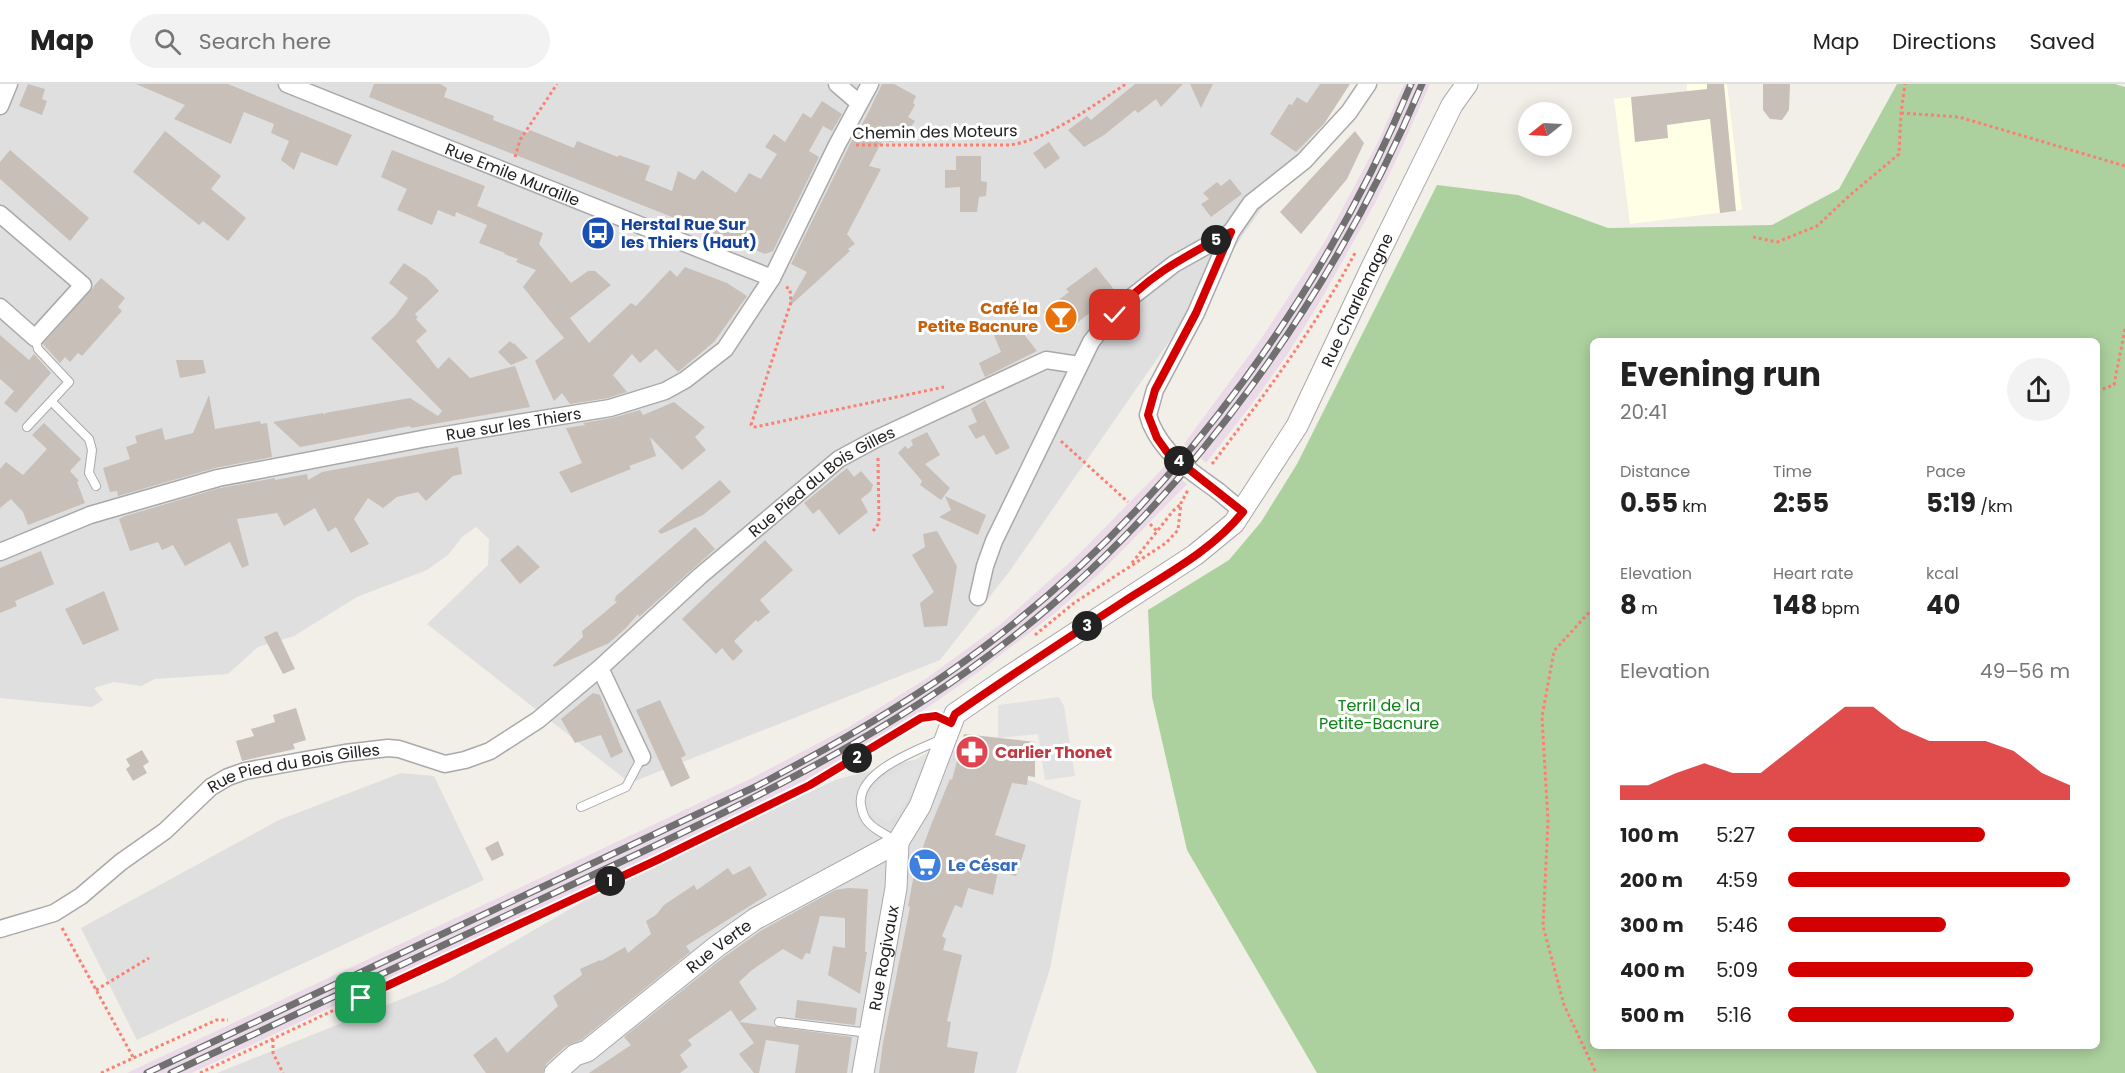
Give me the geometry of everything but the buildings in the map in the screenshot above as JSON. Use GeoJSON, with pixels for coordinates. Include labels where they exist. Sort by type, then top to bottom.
{"type":"FeatureCollection","features":[{"type":"Feature","properties":{"kind":"street"},"geometry":{"type":"LineString","coordinates":[[0,106],[9,84]]}},
{"type":"Feature","properties":{"kind":"street","name":"Rue Emile Muraille"},"geometry":{"type":"LineString","coordinates":[[287,84],[772,278]]}},
{"type":"Feature","properties":{"kind":"street"},"geometry":{"type":"LineString","coordinates":[[837,84],[859,103]]}},
{"type":"Feature","properties":{"kind":"street","name":"Rue sur les Thiers"},"geometry":{"type":"LineString","coordinates":[[0,552],[90,515],[218,478],[427,438],[610,408],[665,391],[686,380],[725,349],[772,278],[837,145],[870,84]]}},
{"type":"Feature","properties":{"kind":"street"},"geometry":{"type":"LineString","coordinates":[[1243,512],[1167,452],[1157,438],[1148,415],[1155,390],[1196,313],[1231,232],[1251,203],[1304,161],[1349,112],[1368,84]]}},
{"type":"Feature","properties":{"kind":"street","name":"Rue Charlemagne"},"geometry":{"type":"LineString","coordinates":[[949,730],[955,714],[1196,555],[1234,523],[1243,512],[1297,426],[1452,105],[1467,84]]}},
{"type":"Feature","properties":{"kind":"street"},"geometry":{"type":"LineString","coordinates":[[0,214],[83,285],[35,338],[0,307]]}},
{"type":"Feature","properties":{"kind":"street"},"geometry":{"type":"LineString","coordinates":[[978,597],[994,541],[1090,342],[1124,303],[1174,264],[1231,232]]}},
{"type":"Feature","properties":{"kind":"street","name":"Rue Pied du Bois Gilles"},"geometry":{"type":"LineString","coordinates":[[0,929],[54,913],[81,896],[121,862],[165,831],[211,787],[228,777],[245,771],[345,753],[388,748],[408,751],[445,764],[490,751],[538,720],[600,668],[700,576],[830,466],[850,452],[1046,360],[1079,365]]}},
{"type":"Feature","properties":{"kind":"street"},"geometry":{"type":"LineString","coordinates":[[600,668],[642,757]]}},
{"type":"Feature","properties":{"kind":"street"},"geometry":{"type":"LineString","coordinates":[[898,842],[920,806],[949,730]]}},
{"type":"Feature","properties":{"kind":"street","name":"Rue Verte"},"geometry":{"type":"LineString","coordinates":[[555,1073],[575,1055],[587,1051],[716,947],[755,919],[898,842]]}},
{"type":"Feature","properties":{"kind":"street","name":"Rue Rogivaux"},"geometry":{"type":"LineString","coordinates":[[863,1073],[897,875],[898,842]]}},
{"type":"Feature","properties":{"kind":"street"},"geometry":{"type":"LineString","coordinates":[[863,862],[877,862],[889,867],[897,875]]}},
{"type":"Feature","properties":{"kind":"lane"},"geometry":{"type":"LineString","coordinates":[[27,427],[69,382],[59,374],[38,349],[35,338]]}},
{"type":"Feature","properties":{"kind":"lane"},"geometry":{"type":"LineString","coordinates":[[52,402],[89,439],[92,450],[88,473],[96,486]]}},
{"type":"Feature","properties":{"kind":"lane"},"geometry":{"type":"LineString","coordinates":[[898,842],[868,822],[862,812],[860,798],[864,786],[871,777],[949,730]]}},
{"type":"Feature","properties":{"kind":"lane"},"geometry":{"type":"LineString","coordinates":[[580,807],[627,787],[642,757]]}},
{"type":"Feature","properties":{"kind":"lane"},"geometry":{"type":"LineString","coordinates":[[779,1022],[870,1033]]}},
{"type":"Feature","properties":{"kind":"path"},"geometry":{"type":"LineString","coordinates":[[509,173],[520,140],[557,84]]}},
{"type":"Feature","properties":{"kind":"path","name":"Chemin des Moteurs"},"geometry":{"type":"LineString","coordinates":[[837,145],[958,143],[1010,145],[1024,143],[1059,126],[1126,84]]}},
{"type":"Feature","properties":{"kind":"path"},"geometry":{"type":"LineString","coordinates":[[1753,237],[1777,242],[1817,226],[1899,154],[1905,84]]}},
{"type":"Feature","properties":{"kind":"path"},"geometry":{"type":"LineString","coordinates":[[1901,113],[1959,117],[2125,166]]}},
{"type":"Feature","properties":{"kind":"path"},"geometry":{"type":"LineString","coordinates":[[1212,464],[1304,337],[1358,248]]}},
{"type":"Feature","properties":{"kind":"path"},"geometry":{"type":"LineString","coordinates":[[772,278],[790,289],[791,302],[751,425],[755,427],[950,386]]}},
{"type":"Feature","properties":{"kind":"path"},"geometry":{"type":"LineString","coordinates":[[2100,390],[2114,385],[2125,329]]}},
{"type":"Feature","properties":{"kind":"path"},"geometry":{"type":"LineString","coordinates":[[1048,429],[1128,502]]}},
{"type":"Feature","properties":{"kind":"path"},"geometry":{"type":"LineString","coordinates":[[873,531],[879,523],[876,439]]}},
{"type":"Feature","properties":{"kind":"path"},"geometry":{"type":"LineString","coordinates":[[1131,565],[1181,503],[1188,490]]}},
{"type":"Feature","properties":{"kind":"path"},"geometry":{"type":"LineString","coordinates":[[1030,639],[1074,603],[1166,543],[1178,530],[1181,503]]}},
{"type":"Feature","properties":{"kind":"path"},"geometry":{"type":"LineString","coordinates":[[1150,524],[1158,531]]}},
{"type":"Feature","properties":{"kind":"path"},"geometry":{"type":"LineString","coordinates":[[1590,611],[1554,651],[1542,717],[1548,821],[1543,926],[1564,1005],[1596,1073]]}},
{"type":"Feature","properties":{"kind":"path"},"geometry":{"type":"LineString","coordinates":[[200,1073],[810,785],[921,718],[936,716],[949,730]]}},
{"type":"Feature","properties":{"kind":"path"},"geometry":{"type":"LineString","coordinates":[[54,913],[133,1057]]}},
{"type":"Feature","properties":{"kind":"path"},"geometry":{"type":"LineString","coordinates":[[96,990],[149,958]]}},
{"type":"Feature","properties":{"kind":"path"},"geometry":{"type":"LineString","coordinates":[[100,1073],[216,1020],[228,1020]]}},
{"type":"Feature","properties":{"kind":"path"},"geometry":{"type":"LineString","coordinates":[[273,1039],[273,1053],[283,1073]]}},
{"type":"Feature","properties":{"kind":"shaded area"},"geometry":{"type":"Polygon","coordinates":[[[0,84],[1348,84],[1009,572],[940,660],[630,783],[427,624],[488,565],[489,539],[476,527],[462,537],[448,555],[427,570],[357,597],[294,636],[258,647],[228,674],[155,679],[141,686],[114,682],[94,688],[103,700],[92,707],[0,698],[0,84]]]}},
{"type":"Feature","properties":{"kind":"shaded area"},"geometry":{"type":"Polygon","coordinates":[[[1404,84],[1430,84],[1375,203],[1287,355],[1206,463],[1184,444],[1261,339],[1324,243],[1378,142],[1404,84]]]}},
{"type":"Feature","properties":{"kind":"shaded area"},"geometry":{"type":"Polygon","coordinates":[[[1687,84],[1727,84],[1742,210],[1630,224],[1614,99],[1687,91],[1687,84]]]}},
{"type":"Feature","properties":{"kind":"shaded area"},"geometry":{"type":"Polygon","coordinates":[[[1165,466],[1187,484],[1099,574],[1055,613],[980,671],[904,724],[821,774],[765,803],[192,1073],[127,1073],[752,778],[849,727],[927,678],[1001,624],[1079,554],[1165,466]]]}},
{"type":"Feature","properties":{"kind":"shaded area"},"geometry":{"type":"Polygon","coordinates":[[[1059,697],[1064,706],[1075,776],[1045,780],[1038,734],[998,738],[998,705],[1059,697]]]}},
{"type":"Feature","properties":{"kind":"shaded area"},"geometry":{"type":"Polygon","coordinates":[[[953,750],[1081,801],[1050,969],[1016,1073],[217,1073],[444,982],[636,871],[838,779],[953,750]]]}},
{"type":"Feature","properties":{"kind":"shaded area"},"geometry":{"type":"Polygon","coordinates":[[[928,752],[907,801],[889,822],[878,817],[871,809],[871,797],[882,780],[928,752]]]}},
{"type":"Feature","properties":{"kind":"shaded area"},"geometry":{"type":"Polygon","coordinates":[[[401,773],[434,776],[484,880],[137,1040],[81,928],[279,820],[401,773]]]}},
{"type":"Feature","properties":{"kind":"green space","name":"Terril de la Petite-Bacnure"},"geometry":{"type":"Polygon","coordinates":[[[1897,84],[2115,84],[2125,87],[2125,1073],[1317,1073],[1187,850],[1152,697],[1148,610],[1229,560],[1261,522],[1297,464],[1437,185],[1518,195],[1608,228],[1772,225],[1839,189],[1897,84]]]}},
{"type":"Feature","properties":{"kind":"railway"},"geometry":{"type":"LineString","coordinates":[[147,1073],[757,786],[886,714],[978,652],[1071,574],[1132,515],[1189,450],[1243,382],[1292,311],[1337,237],[1376,161],[1411,84]]}},
{"type":"Feature","properties":{"kind":"railway"},"geometry":{"type":"LineString","coordinates":[[171,1073],[750,800],[859,741],[911,709],[1013,637],[1078,582],[1140,521],[1198,455],[1252,386],[1301,313],[1346,238],[1387,162],[1422,84]]}},
{"type":"Feature","properties":{"kind":"place","name":"Herstal Rue Sur les Thiers (Haut)"},"geometry":{"type":"Point","coordinates":[598,233]}},
{"type":"Feature","properties":{"kind":"place","name":"Café la Petite Bacnure"},"geometry":{"type":"Point","coordinates":[1061,317]}},
{"type":"Feature","properties":{"kind":"place","name":"Carlier Thonet"},"geometry":{"type":"Point","coordinates":[972,752]}},
{"type":"Feature","properties":{"kind":"place","name":"Le César"},"geometry":{"type":"Point","coordinates":[925,865]}},
{"type":"Feature","properties":{"kind":"route"},"geometry":{"type":"LineString","coordinates":[[361,998],[657,860],[810,785],[921,718],[936,716],[951,723],[955,714],[1196,555],[1234,523],[1243,512],[1167,452],[1157,438],[1148,415],[1155,390],[1196,313],[1231,232],[1174,264],[1124,303],[1115,315]]}}]}
